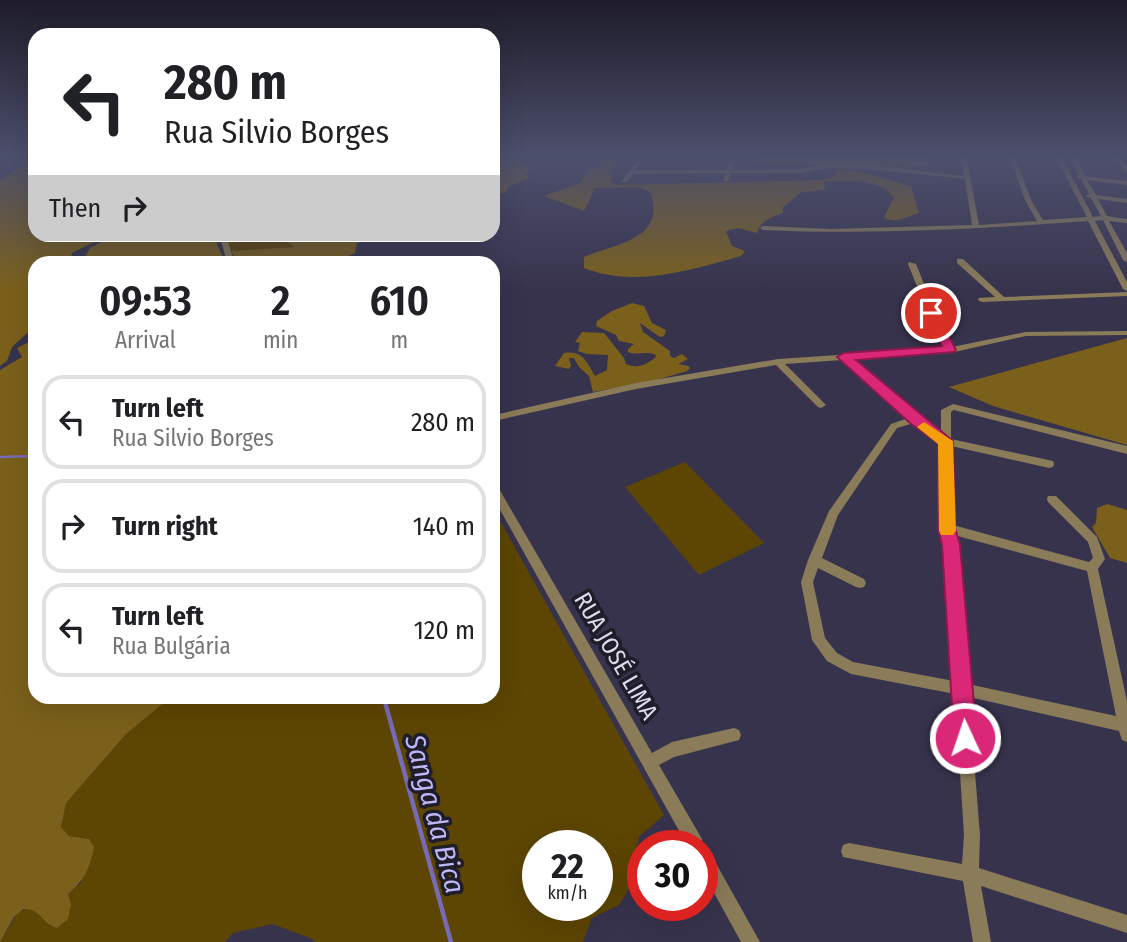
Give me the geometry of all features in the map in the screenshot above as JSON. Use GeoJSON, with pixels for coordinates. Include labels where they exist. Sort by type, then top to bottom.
{"type":"FeatureCollection","features":[{"type":"Feature","properties":{"kind":"street"},"geometry":{"type":"LineString","coordinates":[[971,202],[976,227]]}},
{"type":"Feature","properties":{"kind":"street"},"geometry":{"type":"LineString","coordinates":[[1029,202],[1041,223]]}},
{"type":"Feature","properties":{"kind":"street"},"geometry":{"type":"LineString","coordinates":[[982,300],[1127,292],[1079,202]]}},
{"type":"Feature","properties":{"kind":"street"},"geometry":{"type":"LineString","coordinates":[[1096,202],[1127,260],[1111,261]]}},
{"type":"Feature","properties":{"kind":"street"},"geometry":{"type":"LineString","coordinates":[[763,228],[831,231],[927,229],[1104,218],[1127,222]]}},
{"type":"Feature","properties":{"kind":"street"},"geometry":{"type":"LineString","coordinates":[[927,229],[936,240]]}},
{"type":"Feature","properties":{"kind":"street"},"geometry":{"type":"LineString","coordinates":[[1116,240],[1127,242]]}},
{"type":"Feature","properties":{"kind":"street"},"geometry":{"type":"LineString","coordinates":[[960,261],[1002,299]]}},
{"type":"Feature","properties":{"kind":"street"},"geometry":{"type":"LineString","coordinates":[[1111,261],[1127,266]]}},
{"type":"Feature","properties":{"kind":"street"},"geometry":{"type":"LineString","coordinates":[[912,264],[939,331],[950,350]]}},
{"type":"Feature","properties":{"kind":"street"},"geometry":{"type":"LineString","coordinates":[[500,417],[636,386],[778,362],[950,350],[1026,334],[1127,333]]}},
{"type":"Feature","properties":{"kind":"street"},"geometry":{"type":"LineString","coordinates":[[844,357],[915,419],[946,441],[1049,464]]}},
{"type":"Feature","properties":{"kind":"street"},"geometry":{"type":"LineString","coordinates":[[778,362],[821,405]]}},
{"type":"Feature","properties":{"kind":"street"},"geometry":{"type":"LineString","coordinates":[[982,942],[971,874],[972,835],[962,689],[951,545],[947,528],[946,410],[953,407],[1127,450]]}},
{"type":"Feature","properties":{"kind":"street"},"geometry":{"type":"LineString","coordinates":[[915,419],[894,426],[833,514],[807,582],[819,640],[832,657],[850,668],[962,689],[1126,729],[1092,568],[1099,559],[1093,540],[1052,499]]}},
{"type":"Feature","properties":{"kind":"street","name":"RUA JOSÉ LIMA"},"geometry":{"type":"LineString","coordinates":[[500,501],[687,830]]}},
{"type":"Feature","properties":{"kind":"street"},"geometry":{"type":"LineString","coordinates":[[947,528],[1092,568]]}},
{"type":"Feature","properties":{"kind":"street"},"geometry":{"type":"LineString","coordinates":[[814,560],[860,583]]}},
{"type":"Feature","properties":{"kind":"street"},"geometry":{"type":"LineString","coordinates":[[648,763],[672,750],[734,735]]}},
{"type":"Feature","properties":{"kind":"street"},"geometry":{"type":"LineString","coordinates":[[849,850],[971,874],[1127,924]]}},
{"type":"Feature","properties":{"kind":"street"},"geometry":{"type":"LineString","coordinates":[[718,883],[751,942]]}},
{"type":"Feature","properties":{"kind":"shaded area"},"geometry":{"type":"Polygon","coordinates":[[[0,202],[28,202],[28,242],[94,242],[72,253],[71,256],[28,256],[28,332],[12,347],[7,361],[0,366],[0,202]]]}},
{"type":"Feature","properties":{"kind":"shaded area"},"geometry":{"type":"Polygon","coordinates":[[[560,202],[588,202],[584,211],[560,202]]]}},
{"type":"Feature","properties":{"kind":"shaded area"},"geometry":{"type":"Polygon","coordinates":[[[652,202],[789,202],[783,207],[783,213],[764,222],[757,233],[738,228],[726,231],[732,246],[745,251],[741,256],[702,267],[642,277],[603,274],[584,268],[584,257],[623,243],[645,230],[652,220],[652,202]]]}},
{"type":"Feature","properties":{"kind":"shaded area"},"geometry":{"type":"Polygon","coordinates":[[[892,202],[916,202],[919,213],[896,220],[884,217],[892,202]]]}},
{"type":"Feature","properties":{"kind":"shaded area"},"geometry":{"type":"Polygon","coordinates":[[[101,242],[216,242],[222,256],[85,256],[90,248],[101,242]]]}},
{"type":"Feature","properties":{"kind":"shaded area"},"geometry":{"type":"Polygon","coordinates":[[[226,242],[292,242],[296,246],[272,250],[231,251],[226,242]]]}},
{"type":"Feature","properties":{"kind":"shaded area"},"geometry":{"type":"Polygon","coordinates":[[[288,242],[360,242],[355,253],[348,256],[234,256],[231,251],[295,247],[288,242]]]}},
{"type":"Feature","properties":{"kind":"shaded area"},"geometry":{"type":"Polygon","coordinates":[[[632,303],[644,306],[652,323],[666,330],[664,336],[660,337],[640,323],[643,332],[670,351],[670,356],[674,358],[682,354],[688,359],[678,364],[688,366],[690,368],[687,371],[653,381],[593,392],[589,376],[574,358],[569,358],[569,369],[555,366],[564,353],[570,353],[584,358],[595,376],[607,370],[608,355],[578,351],[580,343],[575,342],[582,332],[604,333],[626,364],[641,366],[655,358],[656,355],[652,354],[628,352],[634,344],[619,341],[616,335],[596,326],[597,321],[612,311],[632,303]]]}},
{"type":"Feature","properties":{"kind":"shaded area"},"geometry":{"type":"Polygon","coordinates":[[[1127,338],[1127,445],[993,406],[949,387],[1127,338]]]}},
{"type":"Feature","properties":{"kind":"shaded area"},"geometry":{"type":"Polygon","coordinates":[[[28,342],[28,704],[162,704],[126,734],[66,803],[61,827],[69,836],[89,839],[94,847],[86,873],[68,894],[71,904],[68,919],[57,928],[34,911],[23,909],[14,917],[0,942],[0,370],[22,357],[17,348],[28,342]]]}},
{"type":"Feature","properties":{"kind":"shaded area"},"geometry":{"type":"Polygon","coordinates":[[[685,462],[764,543],[699,575],[625,487],[685,462]]]}},
{"type":"Feature","properties":{"kind":"shaded area"},"geometry":{"type":"Polygon","coordinates":[[[1107,504],[1127,510],[1127,563],[1110,558],[1092,527],[1096,523],[1097,508],[1107,504]]]}},
{"type":"Feature","properties":{"kind":"shaded area"},"geometry":{"type":"Polygon","coordinates":[[[500,521],[664,815],[647,830],[627,830],[627,892],[619,905],[613,908],[613,830],[522,830],[522,921],[591,921],[583,942],[314,942],[313,939],[272,924],[233,933],[225,942],[0,942],[19,911],[25,909],[34,910],[51,926],[71,904],[68,894],[81,883],[89,839],[69,836],[61,827],[66,803],[126,734],[162,704],[500,704],[500,521]]]}},
{"type":"Feature","properties":{"kind":"waterway","name":"Sanga da Bica"},"geometry":{"type":"LineString","coordinates":[[0,457],[28,456]]}},
{"type":"Feature","properties":{"kind":"waterway","name":"Sanga da Bica"},"geometry":{"type":"LineString","coordinates":[[386,704],[451,942]]}},
{"type":"Feature","properties":{"kind":"slow traffic"},"geometry":{"type":"LineString","coordinates":[[924,427],[946,441],[947,531]]}},
{"type":"Feature","properties":{"kind":"route"},"geometry":{"type":"LineString","coordinates":[[931,313],[950,350],[844,357],[915,419],[946,441],[947,528],[951,545],[965,738]]}}]}
